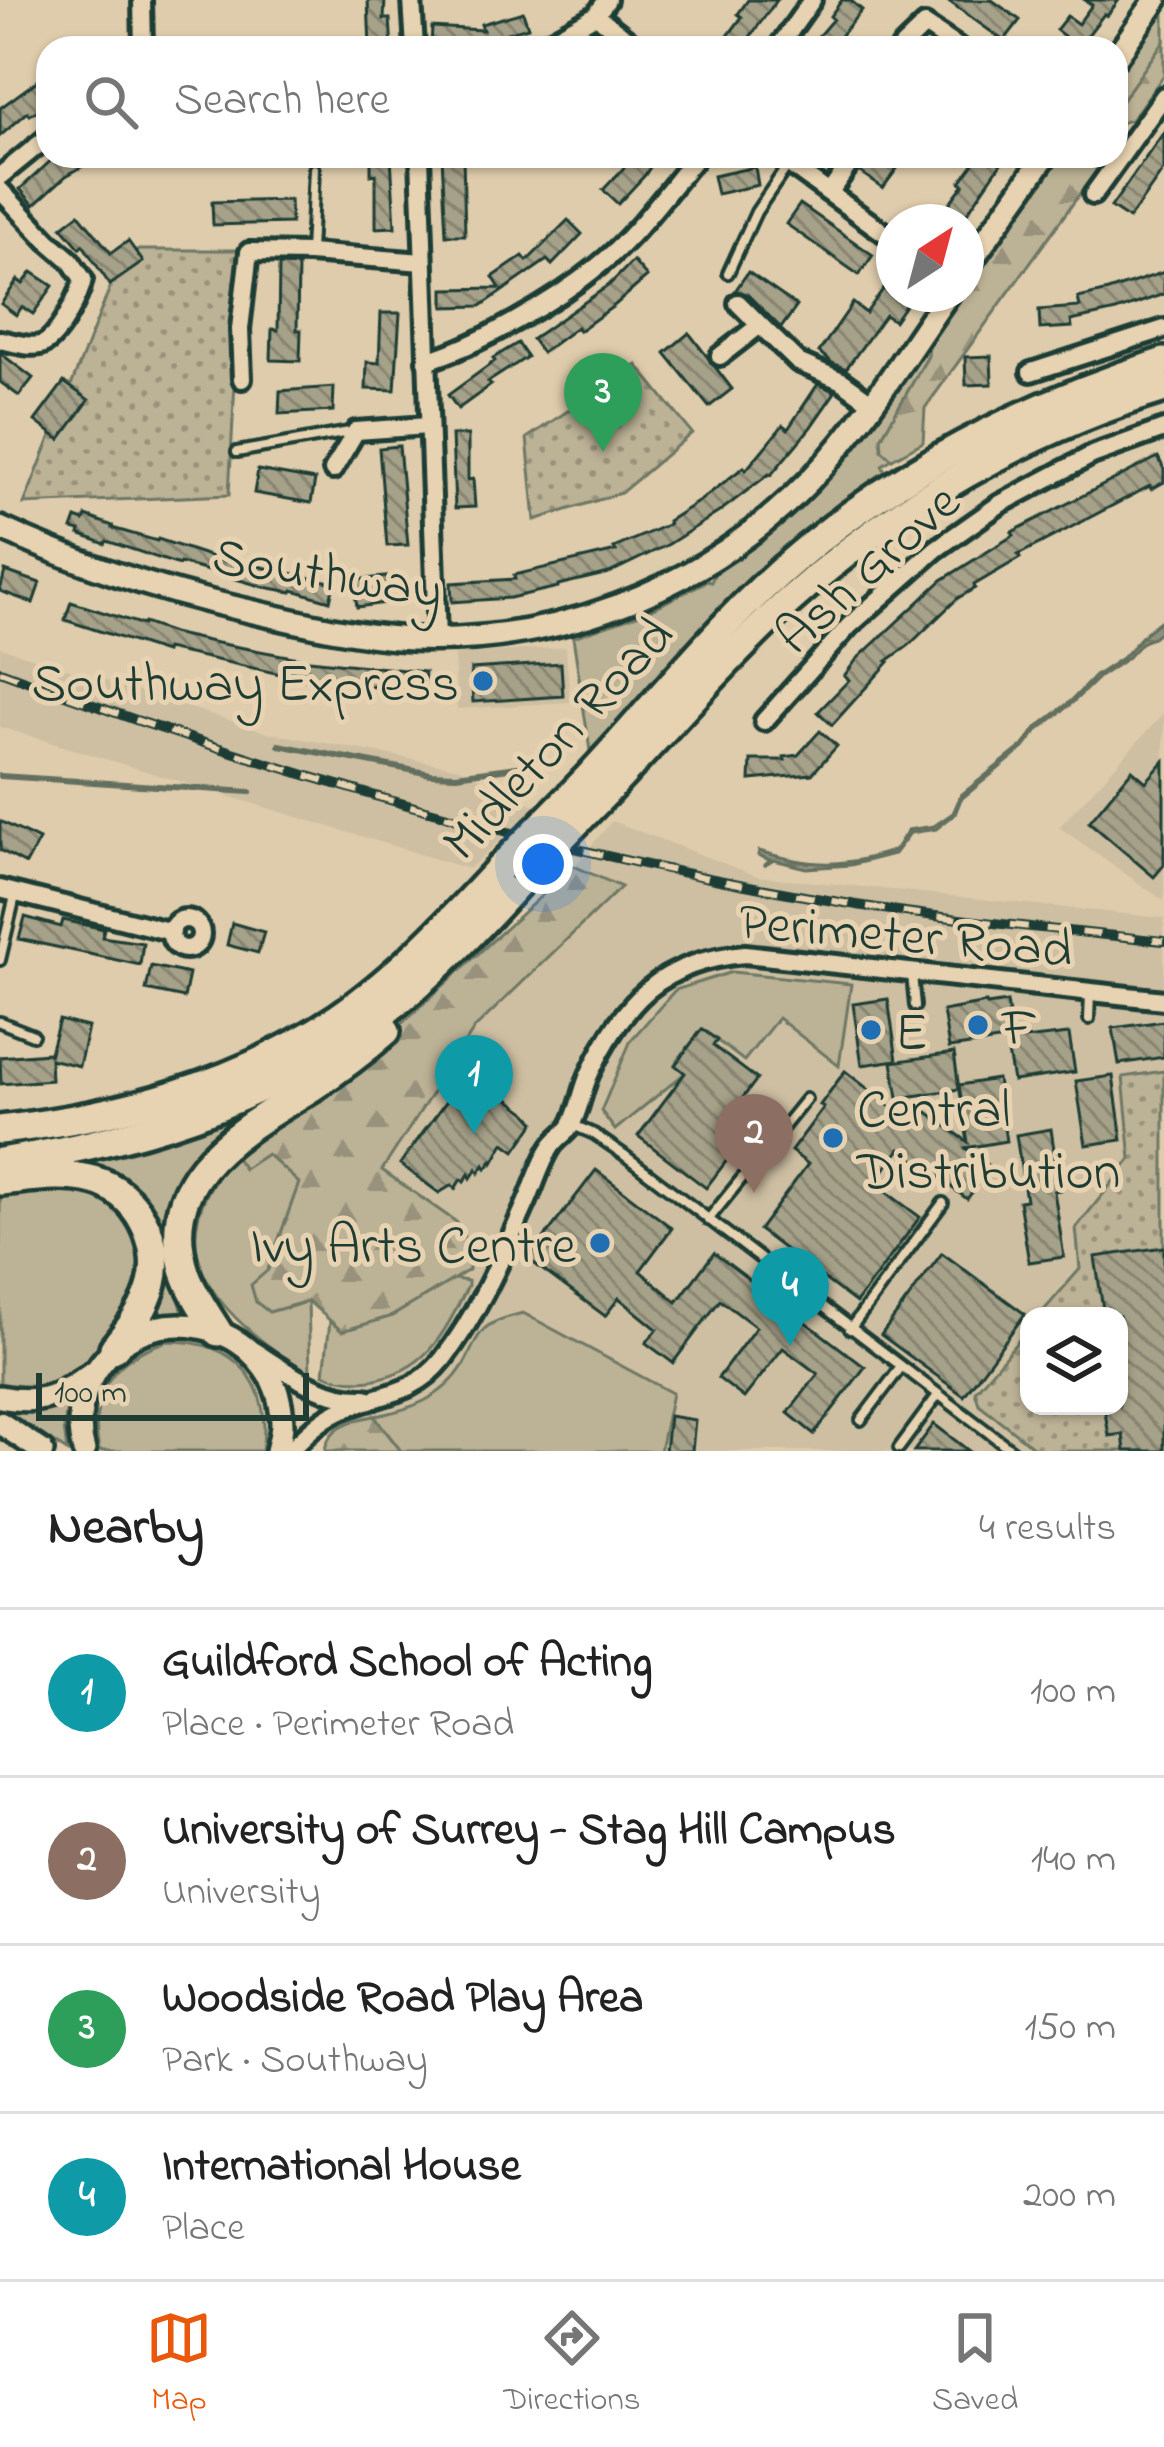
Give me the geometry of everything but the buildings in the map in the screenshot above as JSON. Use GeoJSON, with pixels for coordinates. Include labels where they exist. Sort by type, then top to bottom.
{"type":"FeatureCollection","features":[{"type":"Feature","properties":{"kind":"highway","name":"Midleton Road"},"geometry":{"type":"LineString","coordinates":[[0,1162],[164,1126],[279,1081],[340,1045],[451,954],[531,869],[746,604],[784,568],[904,478],[986,431],[1054,400],[1164,362]]}},
{"type":"Feature","properties":{"kind":"highway","name":"Midleton Road"},"geometry":{"type":"LineString","coordinates":[[0,1130],[72,1121],[169,1098],[270,1058],[340,1016],[432,939],[500,868],[594,788],[776,614],[867,538],[944,487],[1016,448],[1164,388]]}},
{"type":"Feature","properties":{"kind":"highway"},"geometry":{"type":"LineString","coordinates":[[227,1336],[186,1275],[179,1233],[195,1176],[221,1146],[356,1057],[398,1022],[429,993],[487,916]]}},
{"type":"Feature","properties":{"kind":"highway"},"geometry":{"type":"LineString","coordinates":[[0,1181],[89,1179],[116,1191],[137,1211],[150,1233],[153,1284],[137,1318],[114,1348]]}},
{"type":"Feature","properties":{"kind":"street"},"geometry":{"type":"LineString","coordinates":[[142,0],[143,36]]}},
{"type":"Feature","properties":{"kind":"street"},"geometry":{"type":"LineString","coordinates":[[412,0],[414,36]]}},
{"type":"Feature","properties":{"kind":"street"},"geometry":{"type":"LineString","coordinates":[[786,36],[812,0]]}},
{"type":"Feature","properties":{"kind":"street"},"geometry":{"type":"LineString","coordinates":[[1128,40],[1156,0]]}},
{"type":"Feature","properties":{"kind":"street"},"geometry":{"type":"LineString","coordinates":[[556,36],[601,8],[627,36]]}},
{"type":"Feature","properties":{"kind":"street"},"geometry":{"type":"LineString","coordinates":[[914,36],[925,25],[941,36]]}},
{"type":"Feature","properties":{"kind":"street"},"geometry":{"type":"LineString","coordinates":[[1128,134],[1164,96]]}},
{"type":"Feature","properties":{"kind":"street"},"geometry":{"type":"LineString","coordinates":[[0,176],[36,147]]}},
{"type":"Feature","properties":{"kind":"street"},"geometry":{"type":"LineString","coordinates":[[420,168],[437,639]]}},
{"type":"Feature","properties":{"kind":"street"},"geometry":{"type":"LineString","coordinates":[[426,361],[469,345],[599,266],[686,168]]}},
{"type":"Feature","properties":{"kind":"street"},"geometry":{"type":"LineString","coordinates":[[796,168],[876,226]]}},
{"type":"Feature","properties":{"kind":"street"},"geometry":{"type":"LineString","coordinates":[[830,192],[846,168]]}},
{"type":"Feature","properties":{"kind":"street"},"geometry":{"type":"LineString","coordinates":[[984,242],[1037,168]]}},
{"type":"Feature","properties":{"kind":"street"},"geometry":{"type":"LineString","coordinates":[[1093,195],[1107,168]]}},
{"type":"Feature","properties":{"kind":"street"},"geometry":{"type":"LineString","coordinates":[[0,190],[83,279],[80,294],[49,342],[37,346],[0,340]]}},
{"type":"Feature","properties":{"kind":"street"},"geometry":{"type":"LineString","coordinates":[[242,380],[240,329],[249,252],[423,262]]}},
{"type":"Feature","properties":{"kind":"street"},"geometry":{"type":"LineString","coordinates":[[738,303],[798,362],[842,381],[872,402]]}},
{"type":"Feature","properties":{"kind":"street","name":"Southway"},"geometry":{"type":"LineString","coordinates":[[0,528],[86,565],[204,601],[323,627],[437,639],[510,634],[571,621],[641,597],[697,568],[744,538],[795,495],[836,450],[935,312]]}},
{"type":"Feature","properties":{"kind":"street"},"geometry":{"type":"LineString","coordinates":[[720,356],[760,325]]}},
{"type":"Feature","properties":{"kind":"street"},"geometry":{"type":"LineString","coordinates":[[1031,372],[1164,329]]}},
{"type":"Feature","properties":{"kind":"street"},"geometry":{"type":"LineString","coordinates":[[333,470],[356,431],[428,426]]}},
{"type":"Feature","properties":{"kind":"street","name":"Ash Grove"},"geometry":{"type":"LineString","coordinates":[[764,721],[848,626],[936,549],[1000,504],[1055,474],[1164,429]]}},
{"type":"Feature","properties":{"kind":"street"},"geometry":{"type":"LineString","coordinates":[[8,892],[172,932]]}},
{"type":"Feature","properties":{"kind":"street","name":"Perimeter Road"},"geometry":{"type":"LineString","coordinates":[[290,1451],[336,1412],[410,1388],[443,1359],[492,1276],[550,1148],[572,1125],[588,1077],[620,1020],[641,995],[683,967],[707,958],[746,954],[1164,1000]]}},
{"type":"Feature","properties":{"kind":"street"},"geometry":{"type":"LineString","coordinates":[[0,1397],[44,1400],[62,1394],[137,1333],[192,1324],[227,1336],[318,1390],[352,1399],[379,1398]]}},
{"type":"Feature","properties":{"kind":"street"},"geometry":{"type":"LineString","coordinates":[[227,1336],[260,1363],[276,1391],[282,1424],[277,1451]]}},
{"type":"Feature","properties":{"kind":"street"},"geometry":{"type":"LineString","coordinates":[[84,1451],[79,1434],[82,1401],[95,1370]]}},
{"type":"Feature","properties":{"kind":"street"},"geometry":{"type":"LineString","coordinates":[[0,1423],[42,1451]]}},
{"type":"Feature","properties":{"kind":"lane"},"geometry":{"type":"LineString","coordinates":[[728,273],[780,168]]}},
{"type":"Feature","properties":{"kind":"lane"},"geometry":{"type":"LineString","coordinates":[[310,253],[314,169]]}},
{"type":"Feature","properties":{"kind":"lane"},"geometry":{"type":"LineString","coordinates":[[237,452],[356,431]]}},
{"type":"Feature","properties":{"kind":"lane"},"geometry":{"type":"LineString","coordinates":[[0,960],[8,892]]}},
{"type":"Feature","properties":{"kind":"lane"},"geometry":{"type":"LineString","coordinates":[[912,972],[915,1006]]}},
{"type":"Feature","properties":{"kind":"lane"},"geometry":{"type":"LineString","coordinates":[[1090,992],[1090,1019]]}},
{"type":"Feature","properties":{"kind":"lane"},"geometry":{"type":"LineString","coordinates":[[0,1022],[33,1035]]}},
{"type":"Feature","properties":{"kind":"lane"},"geometry":{"type":"LineString","coordinates":[[707,1220],[806,1099]]}},
{"type":"Feature","properties":{"kind":"lane"},"geometry":{"type":"LineString","coordinates":[[572,1125],[623,1154],[1010,1450]]}},
{"type":"Feature","properties":{"kind":"lane"},"geometry":{"type":"LineString","coordinates":[[850,1329],[944,1203]]}},
{"type":"Feature","properties":{"kind":"lane"},"geometry":{"type":"LineString","coordinates":[[861,1420],[901,1367]]}},
{"type":"Feature","properties":{"kind":"lane"},"geometry":{"type":"LineString","coordinates":[[899,1448],[938,1395]]}},
{"type":"Feature","properties":{"kind":"shaded area"},"geometry":{"type":"Polygon","coordinates":[[[1164,618],[1161,630],[1037,731],[1024,748],[961,799],[955,814],[936,829],[910,833],[894,854],[851,865],[806,868],[774,860],[764,866],[770,860],[758,855],[759,851],[811,862],[860,860],[895,850],[908,830],[934,826],[953,813],[961,795],[1025,744],[1035,729],[1164,618]]]}},
{"type":"Feature","properties":{"kind":"shaded area"},"geometry":{"type":"Polygon","coordinates":[[[0,647],[266,732],[460,768],[537,806],[469,869],[0,727],[0,647]]]}},
{"type":"Feature","properties":{"kind":"shaded area"},"geometry":{"type":"Polygon","coordinates":[[[566,647],[570,702],[457,709],[454,655],[566,647]]]}},
{"type":"Feature","properties":{"kind":"shaded area"},"geometry":{"type":"Polygon","coordinates":[[[1164,713],[1164,901],[1059,827],[1164,713]]]}},
{"type":"Feature","properties":{"kind":"shaded area"},"geometry":{"type":"Polygon","coordinates":[[[612,821],[757,876],[1164,918],[1164,1451],[330,1451],[334,1379],[317,1222],[475,1028],[620,888],[575,865],[612,821]]]}},
{"type":"Feature","properties":{"kind":"green space"},"geometry":{"type":"Polygon","coordinates":[[[1164,10],[1164,41],[1128,92],[1128,60],[1164,10]]]}},
{"type":"Feature","properties":{"kind":"green space"},"geometry":{"type":"Polygon","coordinates":[[[1164,41],[1164,75],[1128,121],[1128,92],[1164,41]]]}},
{"type":"Feature","properties":{"kind":"green space"},"geometry":{"type":"Polygon","coordinates":[[[1052,168],[1098,168],[925,408],[923,442],[892,459],[882,450],[881,438],[928,356],[929,343],[951,312],[984,312],[984,264],[1052,168]]]}},
{"type":"Feature","properties":{"kind":"green space"},"geometry":{"type":"Polygon","coordinates":[[[125,250],[242,250],[229,495],[24,504],[125,250]]]}},
{"type":"Feature","properties":{"kind":"green space"},"geometry":{"type":"Polygon","coordinates":[[[929,343],[928,356],[881,438],[882,450],[892,459],[882,465],[887,475],[737,594],[590,751],[573,637],[648,611],[711,582],[715,573],[760,541],[831,473],[929,343]]]}},
{"type":"Feature","properties":{"kind":"green space"},"geometry":{"type":"Polygon","coordinates":[[[637,365],[692,433],[621,493],[535,520],[527,438],[637,365]]]}},
{"type":"Feature","properties":{"kind":"green space"},"geometry":{"type":"Polygon","coordinates":[[[574,866],[621,887],[475,1028],[382,1170],[455,1221],[470,1247],[469,1270],[392,1316],[342,1331],[308,1301],[269,1312],[256,1302],[251,1285],[268,1270],[299,1183],[267,1154],[244,1169],[234,1155],[340,1080],[574,866]]]}},
{"type":"Feature","properties":{"kind":"green space"},"geometry":{"type":"Polygon","coordinates":[[[732,972],[851,984],[839,1066],[778,1018],[744,1061],[702,1029],[675,1064],[685,1073],[615,1130],[601,1111],[631,1040],[675,990],[732,972]]]}},
{"type":"Feature","properties":{"kind":"green space"},"geometry":{"type":"Polygon","coordinates":[[[1164,1071],[1164,1451],[1038,1451],[979,1404],[975,1391],[1020,1338],[1020,1415],[1128,1415],[1128,1307],[1047,1307],[1080,1269],[1076,1228],[1131,1159],[1123,1077],[1164,1071]]]}},
{"type":"Feature","properties":{"kind":"green space"},"geometry":{"type":"Polygon","coordinates":[[[224,1117],[228,1124],[187,1168],[169,1209],[169,1255],[183,1312],[149,1316],[167,1268],[157,1218],[142,1194],[119,1177],[87,1165],[86,1157],[224,1117]]]}},
{"type":"Feature","properties":{"kind":"green space"},"geometry":{"type":"Polygon","coordinates":[[[266,1153],[299,1183],[268,1270],[287,1308],[308,1301],[310,1374],[225,1307],[207,1281],[197,1253],[197,1223],[209,1190],[234,1155],[266,1153]]]}},
{"type":"Feature","properties":{"kind":"green space"},"geometry":{"type":"Polygon","coordinates":[[[40,1184],[101,1192],[132,1218],[144,1269],[137,1294],[85,1362],[66,1380],[29,1394],[0,1387],[0,1190],[40,1184]]]}},
{"type":"Feature","properties":{"kind":"green space"},"geometry":{"type":"Polygon","coordinates":[[[454,1279],[468,1281],[468,1286],[442,1334],[420,1359],[370,1380],[324,1374],[330,1321],[342,1331],[392,1316],[454,1279]]]}},
{"type":"Feature","properties":{"kind":"green space"},"geometry":{"type":"Polygon","coordinates":[[[523,1313],[672,1393],[660,1451],[401,1451],[374,1416],[413,1406],[436,1394],[455,1377],[484,1330],[523,1313]]]}},
{"type":"Feature","properties":{"kind":"green space"},"geometry":{"type":"Polygon","coordinates":[[[168,1341],[213,1349],[245,1370],[262,1405],[262,1451],[99,1451],[97,1412],[109,1380],[132,1357],[168,1341]]]}},
{"type":"Feature","properties":{"kind":"green space"},"geometry":{"type":"Polygon","coordinates":[[[68,1400],[67,1451],[0,1409],[43,1408],[68,1400]]]}},
{"type":"Feature","properties":{"kind":"green space"},"geometry":{"type":"Polygon","coordinates":[[[374,1416],[401,1451],[325,1451],[336,1430],[374,1416]]]}},
{"type":"Feature","properties":{"kind":"waterway"},"geometry":{"type":"LineString","coordinates":[[279,745],[431,774],[517,767]]}},
{"type":"Feature","properties":{"kind":"waterway"},"geometry":{"type":"LineString","coordinates":[[0,776],[250,792]]}},
{"type":"Feature","properties":{"kind":"railway"},"geometry":{"type":"LineString","coordinates":[[0,671],[210,745],[531,838],[748,886],[895,911],[1164,941]]}},
{"type":"Feature","properties":{"kind":"place","name":"Woodside Road Play Area"},"geometry":{"type":"Point","coordinates":[603,452]}},
{"type":"Feature","properties":{"kind":"place","name":"Southway Express"},"geometry":{"type":"Point","coordinates":[483,681]}},
{"type":"Feature","properties":{"kind":"place","name":"F"},"geometry":{"type":"Point","coordinates":[978,1025]}},
{"type":"Feature","properties":{"kind":"place","name":"E"},"geometry":{"type":"Point","coordinates":[871,1030]}},
{"type":"Feature","properties":{"kind":"place","name":"Guildford School of Acting"},"geometry":{"type":"Point","coordinates":[474,1134]}},
{"type":"Feature","properties":{"kind":"place","name":"Central Distribution"},"geometry":{"type":"Point","coordinates":[833,1138]}},
{"type":"Feature","properties":{"kind":"place","name":"University of Surrey - Stag Hill Campus"},"geometry":{"type":"Point","coordinates":[754,1193]}},
{"type":"Feature","properties":{"kind":"place","name":"Ivy Arts Centre"},"geometry":{"type":"Point","coordinates":[600,1243]}},
{"type":"Feature","properties":{"kind":"place","name":"International House"},"geometry":{"type":"Point","coordinates":[790,1346]}}]}
